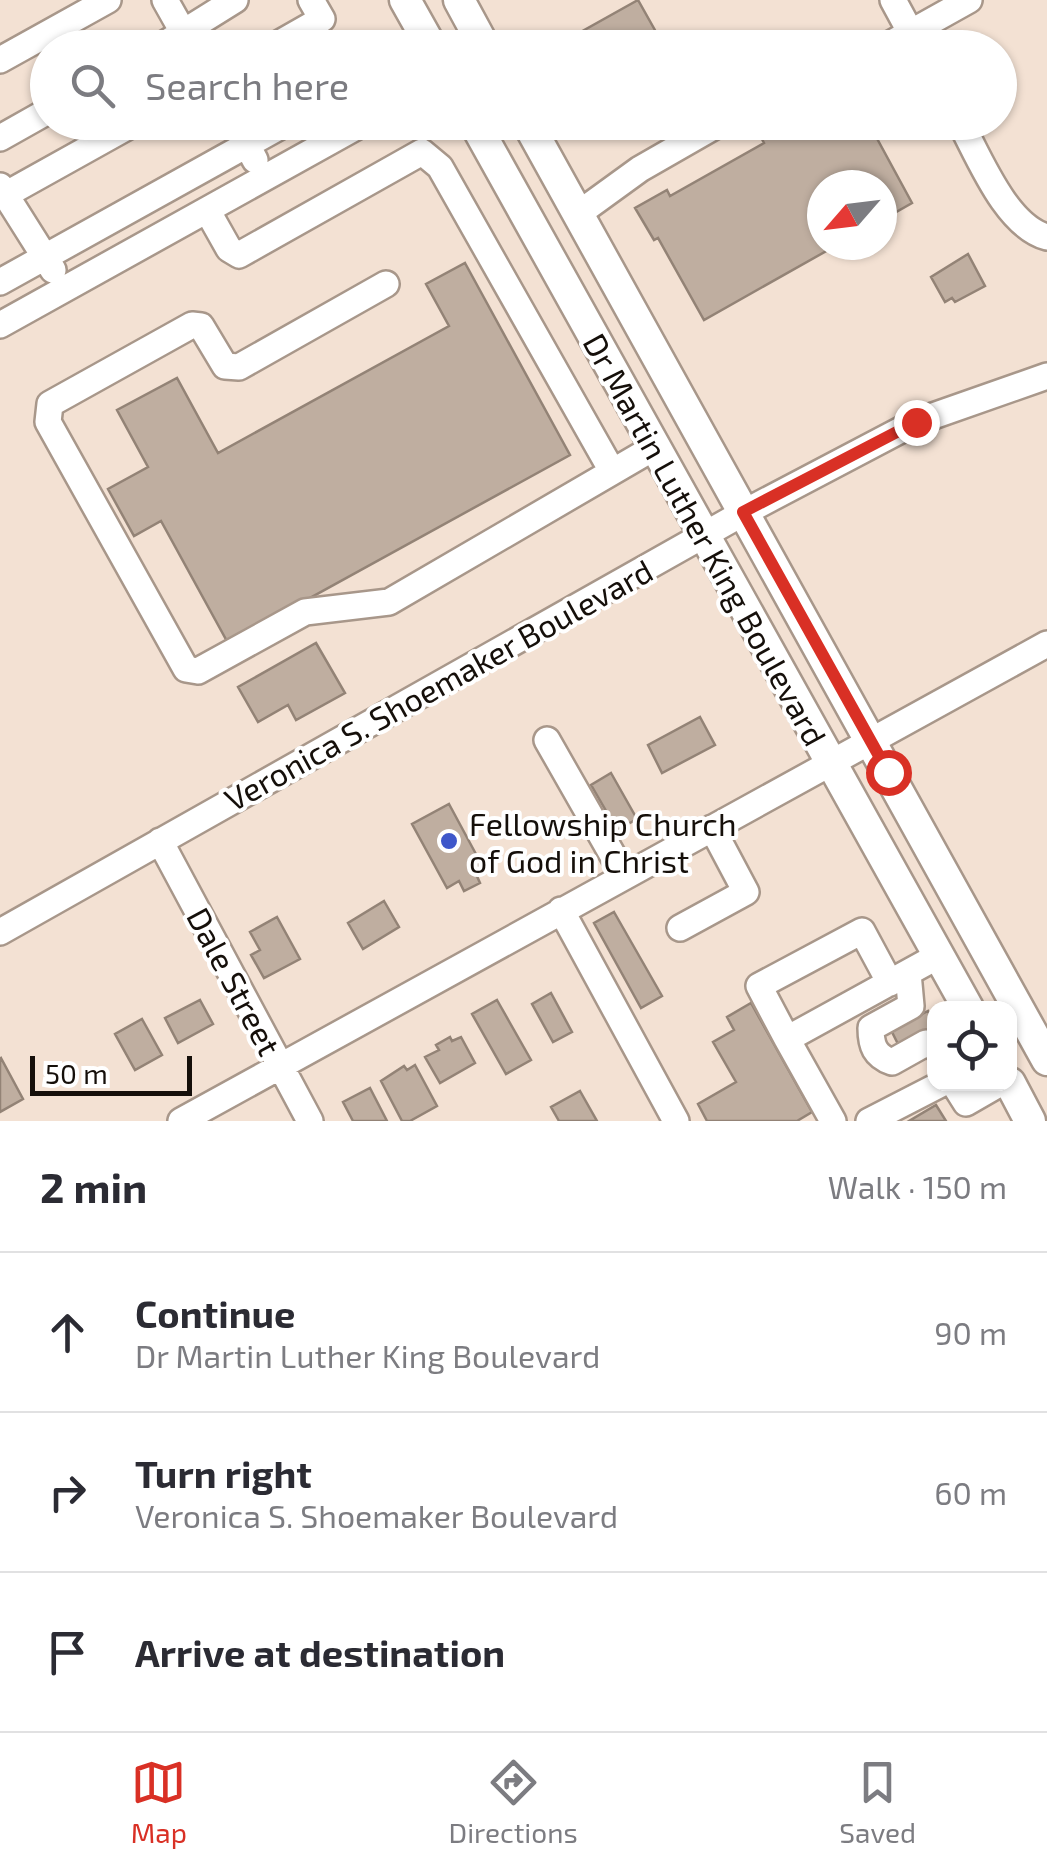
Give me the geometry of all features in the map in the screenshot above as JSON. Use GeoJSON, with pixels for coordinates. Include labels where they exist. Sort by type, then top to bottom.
{"type":"FeatureCollection","features":[{"type":"Feature","properties":{"kind":"main road"},"geometry":{"type":"LineString","coordinates":[[406,0],[420,30]]}},
{"type":"Feature","properties":{"kind":"main road"},"geometry":{"type":"LineString","coordinates":[[442,30],[450,21],[455,0]]}},
{"type":"Feature","properties":{"kind":"main road"},"geometry":{"type":"LineString","coordinates":[[455,0],[474,30]]}},
{"type":"Feature","properties":{"kind":"main road","name":"Dr Martin Luther King Boulevard"},"geometry":{"type":"LineString","coordinates":[[484,140],[964,1001]]}},
{"type":"Feature","properties":{"kind":"main road","name":"Dr Martin Luther King Boulevard"},"geometry":{"type":"LineString","coordinates":[[536,140],[1047,1060]]}},
{"type":"Feature","properties":{"kind":"main road"},"geometry":{"type":"LineString","coordinates":[[1015,1091],[1032,1118]]}},
{"type":"Feature","properties":{"kind":"street"},"geometry":{"type":"LineString","coordinates":[[54,30],[108,0]]}},
{"type":"Feature","properties":{"kind":"street"},"geometry":{"type":"LineString","coordinates":[[165,0],[182,30]]}},
{"type":"Feature","properties":{"kind":"street"},"geometry":{"type":"LineString","coordinates":[[200,30],[235,0]]}},
{"type":"Feature","properties":{"kind":"street"},"geometry":{"type":"LineString","coordinates":[[303,30],[322,19],[312,0]]}},
{"type":"Feature","properties":{"kind":"street"},"geometry":{"type":"LineString","coordinates":[[893,0],[910,30]]}},
{"type":"Feature","properties":{"kind":"street"},"geometry":{"type":"LineString","coordinates":[[927,30],[969,0]]}},
{"type":"Feature","properties":{"kind":"street"},"geometry":{"type":"LineString","coordinates":[[0,60],[30,43]]}},
{"type":"Feature","properties":{"kind":"street"},"geometry":{"type":"LineString","coordinates":[[0,138],[30,121]]}},
{"type":"Feature","properties":{"kind":"street"},"geometry":{"type":"LineString","coordinates":[[63,290],[3,190],[101,140]]}},
{"type":"Feature","properties":{"kind":"street"},"geometry":{"type":"LineString","coordinates":[[0,282],[231,140]]}},
{"type":"Feature","properties":{"kind":"street"},"geometry":{"type":"LineString","coordinates":[[244,140],[264,178]]}},
{"type":"Feature","properties":{"kind":"street"},"geometry":{"type":"LineString","coordinates":[[0,325],[332,140]]}},
{"type":"Feature","properties":{"kind":"street"},"geometry":{"type":"LineString","coordinates":[[578,214],[640,169],[691,140]]}},
{"type":"Feature","properties":{"kind":"street"},"geometry":{"type":"LineString","coordinates":[[970,140],[1016,217],[1044,236]]}},
{"type":"Feature","properties":{"kind":"street"},"geometry":{"type":"LineString","coordinates":[[207,210],[229,249],[239,255],[422,152],[440,167],[612,471]]}},
{"type":"Feature","properties":{"kind":"street"},"geometry":{"type":"LineString","coordinates":[[386,284],[239,367],[224,366],[201,326],[192,325],[50,404],[48,422],[186,669],[198,671],[305,612],[388,602],[655,447]]}},
{"type":"Feature","properties":{"kind":"street","name":"Veronica S. Shoemaker Boulevard"},"geometry":{"type":"LineString","coordinates":[[0,932],[743,512],[916,422],[1047,376]]}},
{"type":"Feature","properties":{"kind":"street"},"geometry":{"type":"LineString","coordinates":[[181,1121],[1047,644]]}},
{"type":"Feature","properties":{"kind":"street"},"geometry":{"type":"LineString","coordinates":[[548,740],[624,876]]}},
{"type":"Feature","properties":{"kind":"street"},"geometry":{"type":"LineString","coordinates":[[680,928],[746,892],[712,828]]}},
{"type":"Feature","properties":{"kind":"street","name":"Dale Street"},"geometry":{"type":"LineString","coordinates":[[160,841],[310,1121]]}},
{"type":"Feature","properties":{"kind":"street"},"geometry":{"type":"LineString","coordinates":[[560,910],[676,1121]]}},
{"type":"Feature","properties":{"kind":"street"},"geometry":{"type":"LineString","coordinates":[[833,1121],[759,986],[862,931],[899,978],[911,1006],[871,1028],[871,1044],[880,1058],[892,1062],[927,1044]]}},
{"type":"Feature","properties":{"kind":"street"},"geometry":{"type":"LineString","coordinates":[[787,1039],[938,956]]}},
{"type":"Feature","properties":{"kind":"street"},"geometry":{"type":"LineString","coordinates":[[869,1121],[927,1091]]}},
{"type":"Feature","properties":{"kind":"building"},"geometry":{"type":"Polygon","coordinates":[[[638,0],[655,30],[584,30],[638,0]]]}},
{"type":"Feature","properties":{"kind":"building"},"geometry":{"type":"Polygon","coordinates":[[[762,140],[878,140],[894,170],[807,170],[807,260],[810,260],[704,320],[658,238],[654,240],[635,208],[667,190],[670,196],[764,143],[762,140]]]}},
{"type":"Feature","properties":{"kind":"building"},"geometry":{"type":"Polygon","coordinates":[[[897,175],[912,203],[897,212],[897,175]]]}},
{"type":"Feature","properties":{"kind":"building"},"geometry":{"type":"Polygon","coordinates":[[[968,254],[985,286],[955,302],[952,298],[945,302],[931,277],[968,254]]]}},
{"type":"Feature","properties":{"kind":"building"},"geometry":{"type":"Polygon","coordinates":[[[465,263],[570,455],[228,643],[161,521],[134,536],[108,489],[148,467],[117,410],[177,378],[218,453],[449,326],[426,284],[465,263]]]}},
{"type":"Feature","properties":{"kind":"building"},"geometry":{"type":"Polygon","coordinates":[[[316,643],[345,693],[296,720],[288,705],[258,722],[238,687],[316,643]]]}},
{"type":"Feature","properties":{"kind":"building"},"geometry":{"type":"Polygon","coordinates":[[[700,717],[715,745],[662,773],[648,745],[700,717]]]}},
{"type":"Feature","properties":{"kind":"building"},"geometry":{"type":"Polygon","coordinates":[[[611,773],[637,819],[617,830],[591,785],[611,773]]]}},
{"type":"Feature","properties":{"kind":"building"},"geometry":{"type":"Polygon","coordinates":[[[449,804],[484,869],[476,874],[480,883],[464,891],[459,881],[447,888],[412,824],[449,804]]]}},
{"type":"Feature","properties":{"kind":"building"},"geometry":{"type":"Polygon","coordinates":[[[384,901],[399,927],[363,949],[348,923],[384,901]]]}},
{"type":"Feature","properties":{"kind":"building"},"geometry":{"type":"Polygon","coordinates":[[[614,912],[662,996],[641,1008],[594,923],[614,912]]]}},
{"type":"Feature","properties":{"kind":"building"},"geometry":{"type":"Polygon","coordinates":[[[277,917],[300,959],[264,978],[251,955],[260,950],[250,932],[277,917]]]}},
{"type":"Feature","properties":{"kind":"building"},"geometry":{"type":"Polygon","coordinates":[[[551,993],[572,1032],[553,1042],[532,1004],[551,993]]]}},
{"type":"Feature","properties":{"kind":"building"},"geometry":{"type":"Polygon","coordinates":[[[200,1000],[213,1024],[178,1043],[165,1018],[200,1000]]]}},
{"type":"Feature","properties":{"kind":"building"},"geometry":{"type":"Polygon","coordinates":[[[497,1000],[531,1060],[506,1074],[472,1014],[497,1000]]]}},
{"type":"Feature","properties":{"kind":"building"},"geometry":{"type":"Polygon","coordinates":[[[751,1003],[812,1112],[797,1121],[707,1121],[698,1104],[736,1082],[713,1042],[734,1030],[727,1017],[751,1003]]]}},
{"type":"Feature","properties":{"kind":"building"},"geometry":{"type":"Polygon","coordinates":[[[927,1012],[927,1037],[901,1050],[891,1030],[927,1012]]]}},
{"type":"Feature","properties":{"kind":"building"},"geometry":{"type":"Polygon","coordinates":[[[142,1019],[162,1055],[135,1070],[115,1034],[142,1019]]]}},
{"type":"Feature","properties":{"kind":"building"},"geometry":{"type":"Polygon","coordinates":[[[450,1037],[452,1041],[461,1037],[475,1063],[440,1083],[425,1057],[439,1050],[436,1045],[450,1037]]]}},
{"type":"Feature","properties":{"kind":"building"},"geometry":{"type":"Polygon","coordinates":[[[0,1059],[23,1099],[0,1112],[0,1059]]]}},
{"type":"Feature","properties":{"kind":"building"},"geometry":{"type":"Polygon","coordinates":[[[415,1065],[437,1106],[410,1121],[402,1121],[381,1081],[404,1066],[407,1070],[415,1065]]]}},
{"type":"Feature","properties":{"kind":"building"},"geometry":{"type":"Polygon","coordinates":[[[370,1088],[387,1121],[353,1121],[343,1102],[370,1088]]]}},
{"type":"Feature","properties":{"kind":"building"},"geometry":{"type":"Polygon","coordinates":[[[580,1091],[597,1121],[559,1121],[551,1107],[580,1091]]]}},
{"type":"Feature","properties":{"kind":"building"},"geometry":{"type":"Polygon","coordinates":[[[936,1105],[946,1121],[909,1121],[936,1105]]]}},
{"type":"Feature","properties":{"kind":"place","name":"Fellowship Church of God in Christ"},"geometry":{"type":"Point","coordinates":[449,841]}},
{"type":"Feature","properties":{"kind":"route"},"geometry":{"type":"LineString","coordinates":[[888,772],[743,512],[916,422]]}}]}
